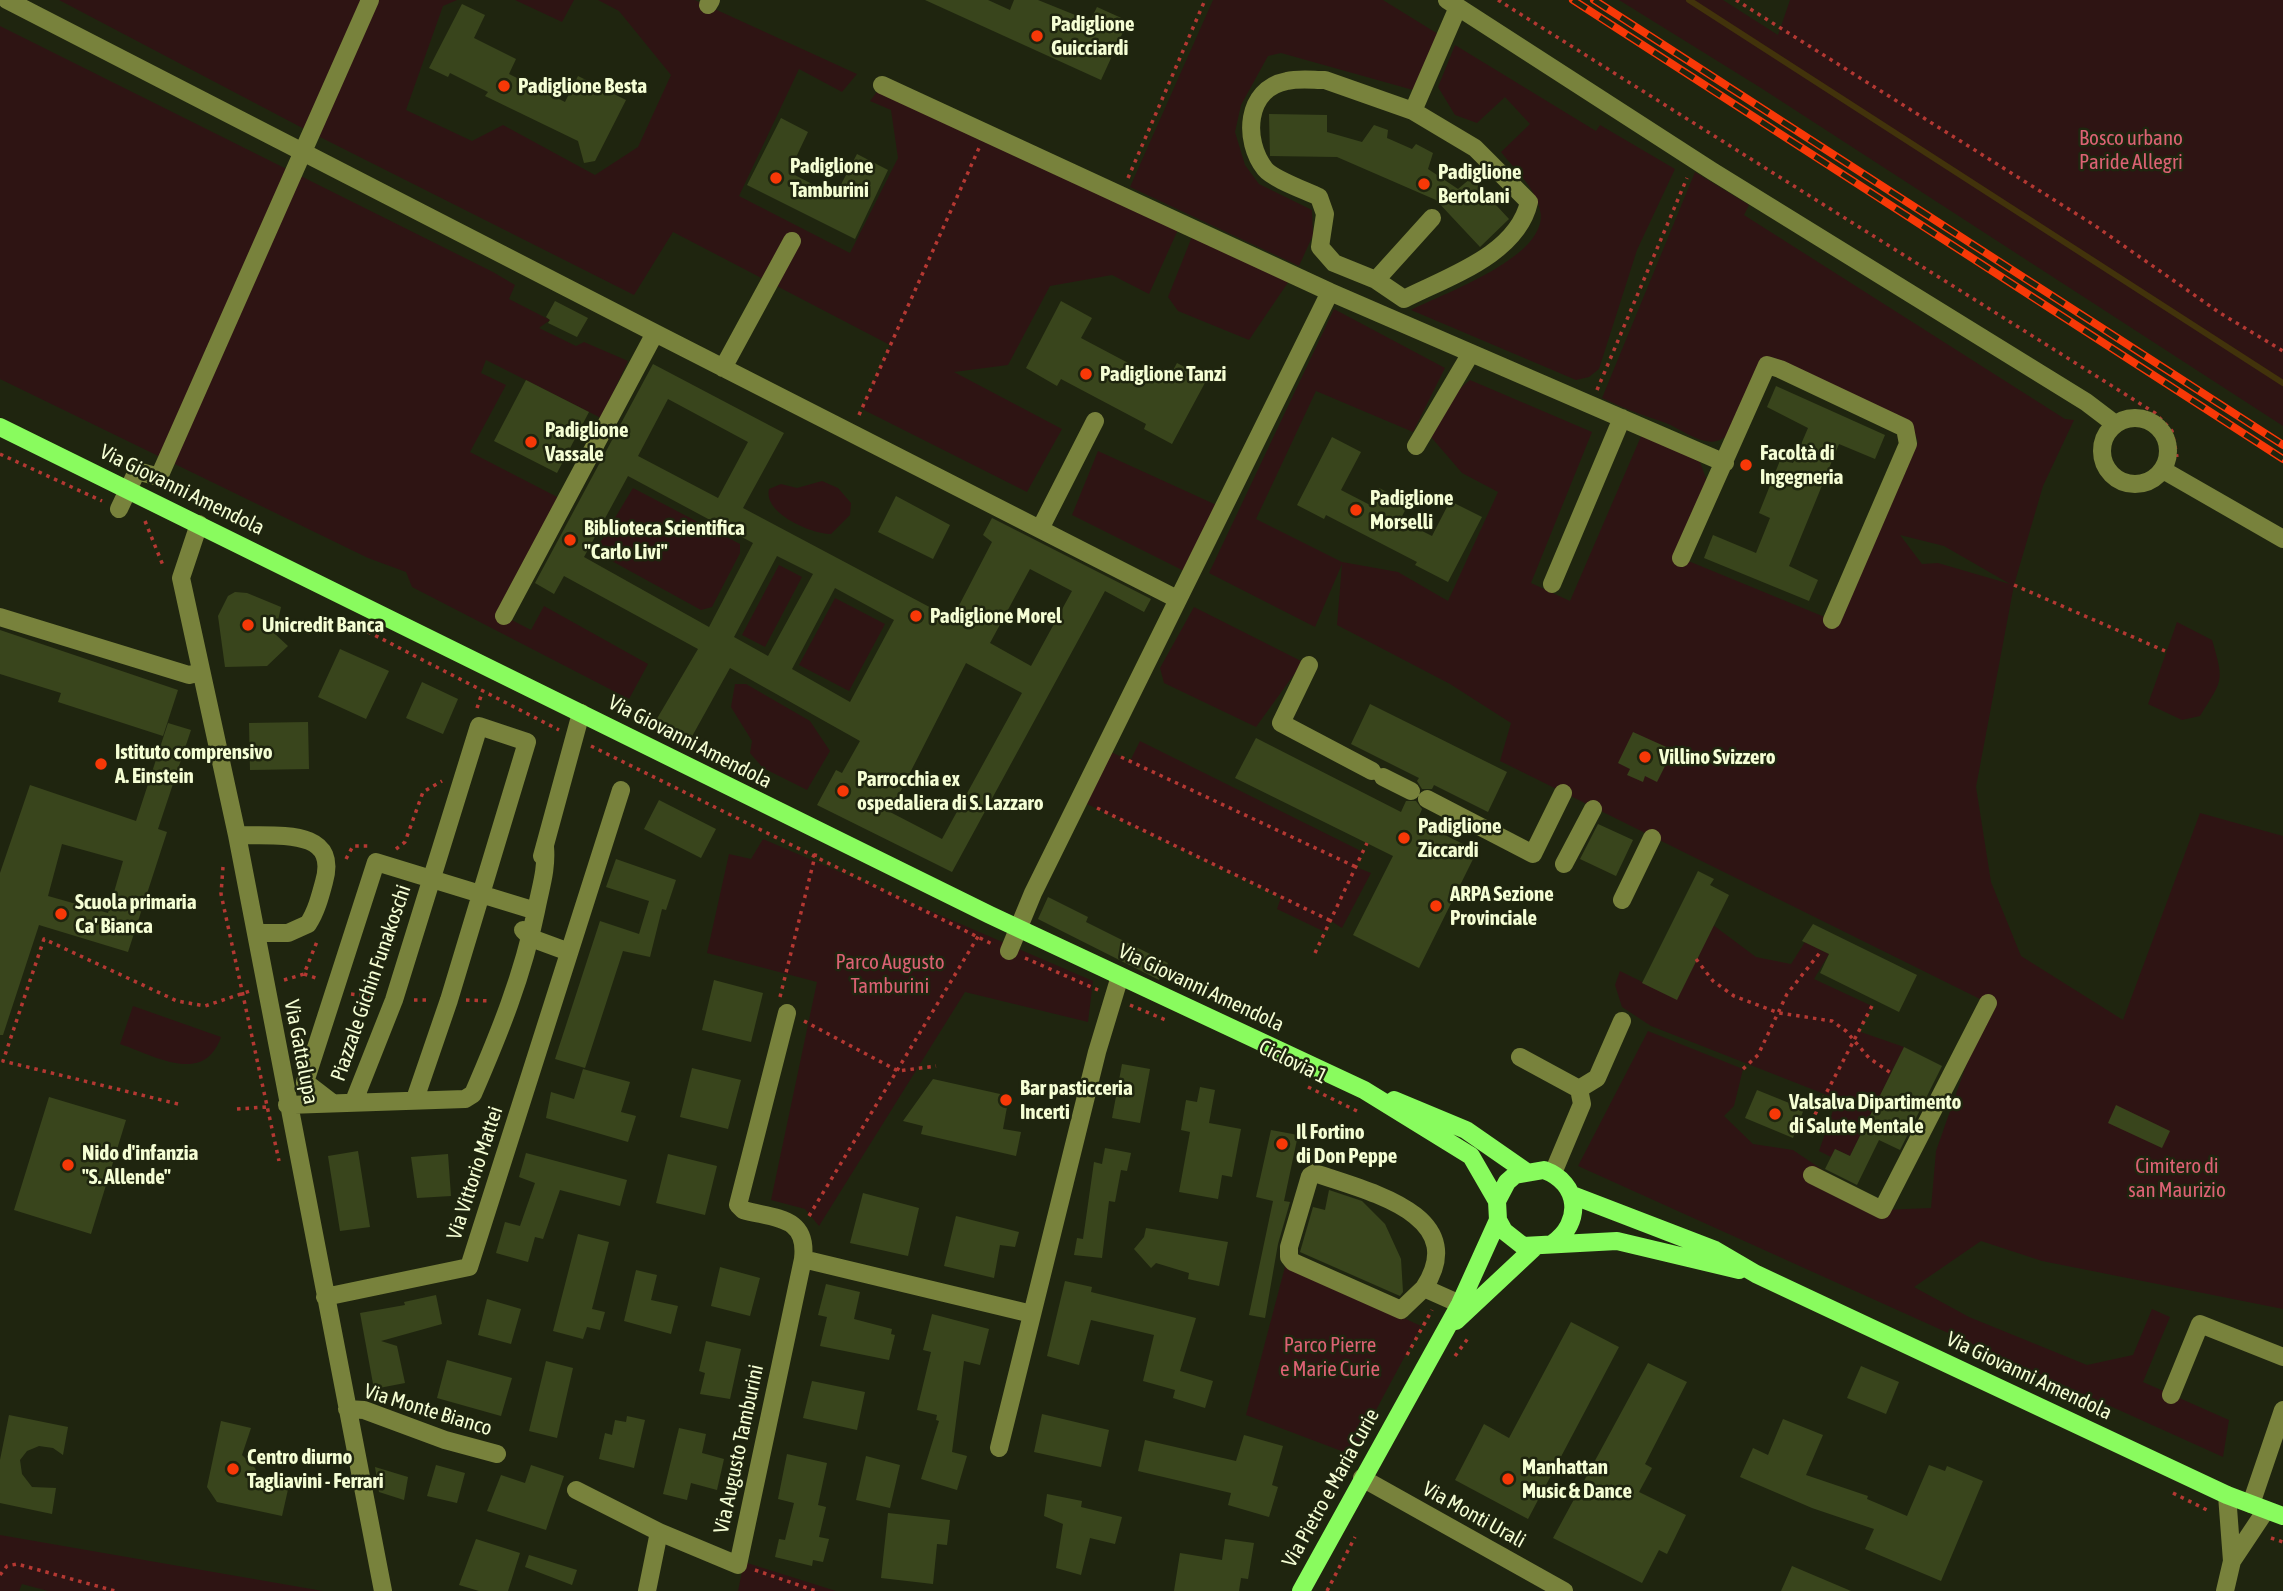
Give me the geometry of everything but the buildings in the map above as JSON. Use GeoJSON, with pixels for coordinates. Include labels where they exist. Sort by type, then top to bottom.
{"type":"FeatureCollection","features":[{"type":"Feature","properties":{"kind":"main road","name":"Via Giovanni Amendola"},"geometry":{"type":"LineString","coordinates":[[0,427],[990,915],[1364,1090],[1471,1156],[1497,1201],[1498,1220]]}},
{"type":"Feature","properties":{"kind":"main road","name":"Via Giovanni Amendola"},"geometry":{"type":"LineString","coordinates":[[1364,1090],[1418,1107],[1466,1130],[1525,1171]]}},
{"type":"Feature","properties":{"kind":"main road"},"geometry":{"type":"LineString","coordinates":[[1497,1201],[1507,1182],[1525,1171],[1553,1173]]}},
{"type":"Feature","properties":{"kind":"main road","name":"Via Giovanni Amendola"},"geometry":{"type":"LineString","coordinates":[[1553,1173],[1572,1195],[1715,1250],[1756,1274],[2227,1495],[2267,1510]]}},
{"type":"Feature","properties":{"kind":"main road"},"geometry":{"type":"LineString","coordinates":[[1498,1220],[1513,1240],[1544,1246],[1569,1228],[1575,1206],[1572,1195]]}},
{"type":"Feature","properties":{"kind":"main road","name":"Via Pietro e Maria Curie"},"geometry":{"type":"LineString","coordinates":[[1301,1591],[1460,1304],[1498,1220]]}},
{"type":"Feature","properties":{"kind":"main road","name":"Via Giovanni Amendola"},"geometry":{"type":"LineString","coordinates":[[1544,1246],[1617,1241],[1756,1274]]}},
{"type":"Feature","properties":{"kind":"main road","name":"Via Pietro e Maria Curie"},"geometry":{"type":"LineString","coordinates":[[1443,1334],[1544,1246]]}},
{"type":"Feature","properties":{"kind":"street"},"geometry":{"type":"LineString","coordinates":[[7,0],[301,153],[1177,599]]}},
{"type":"Feature","properties":{"kind":"street"},"geometry":{"type":"LineString","coordinates":[[119,509],[137,471],[159,477],[370,0]]}},
{"type":"Feature","properties":{"kind":"street"},"geometry":{"type":"LineString","coordinates":[[1413,111],[1453,3],[1696,159],[2019,360],[2115,424]]}},
{"type":"Feature","properties":{"kind":"street"},"geometry":{"type":"LineString","coordinates":[[1325,80],[1413,111],[1475,148],[1529,202],[1525,219],[1491,254],[1404,299],[1376,280],[1334,263],[1320,247],[1325,214],[1319,197],[1266,172],[1253,145],[1251,114],[1264,92],[1285,81],[1325,80]]}},
{"type":"Feature","properties":{"kind":"street"},"geometry":{"type":"LineString","coordinates":[[882,85],[1330,292],[1725,463]]}},
{"type":"Feature","properties":{"kind":"street"},"geometry":{"type":"LineString","coordinates":[[1376,280],[1432,218]]}},
{"type":"Feature","properties":{"kind":"street"},"geometry":{"type":"LineString","coordinates":[[723,368],[792,242]]}},
{"type":"Feature","properties":{"kind":"street"},"geometry":{"type":"LineString","coordinates":[[1009,951],[1017,928],[1079,800],[1330,292]]}},
{"type":"Feature","properties":{"kind":"street"},"geometry":{"type":"LineString","coordinates":[[504,616],[654,333]]}},
{"type":"Feature","properties":{"kind":"street"},"geometry":{"type":"LineString","coordinates":[[1416,446],[1471,353]]}},
{"type":"Feature","properties":{"kind":"street"},"geometry":{"type":"LineString","coordinates":[[1681,558],[1767,365],[1905,428],[1908,444],[1832,621]]}},
{"type":"Feature","properties":{"kind":"street"},"geometry":{"type":"LineString","coordinates":[[1552,584],[1622,418]]}},
{"type":"Feature","properties":{"kind":"street"},"geometry":{"type":"LineString","coordinates":[[2131,418],[2142,418],[2161,429],[2169,449],[2168,473],[2145,483],[2123,483],[2113,477],[2102,458],[2105,436],[2115,424],[2131,418]]}},
{"type":"Feature","properties":{"kind":"street"},"geometry":{"type":"LineString","coordinates":[[1040,529],[1095,421]]}},
{"type":"Feature","properties":{"kind":"street"},"geometry":{"type":"LineString","coordinates":[[2168,473],[2283,539]]}},
{"type":"Feature","properties":{"kind":"street","name":"Via Gattalupa"},"geometry":{"type":"LineString","coordinates":[[199,524],[181,578],[237,835],[324,1297],[383,1591]]}},
{"type":"Feature","properties":{"kind":"street"},"geometry":{"type":"LineString","coordinates":[[0,617],[189,675],[201,671]]}},
{"type":"Feature","properties":{"kind":"street"},"geometry":{"type":"LineString","coordinates":[[1309,665],[1281,723],[1532,854],[1563,793]]}},
{"type":"Feature","properties":{"kind":"street"},"geometry":{"type":"LineString","coordinates":[[569,951],[531,938],[522,927],[530,909],[582,713]]}},
{"type":"Feature","properties":{"kind":"street","name":"Piazzale Gichin Funakoschi"},"geometry":{"type":"LineString","coordinates":[[354,1101],[391,1007],[479,726],[527,743],[415,1098]]}},
{"type":"Feature","properties":{"kind":"street","name":"Via Vittorio Mattei"},"geometry":{"type":"LineString","coordinates":[[324,1297],[469,1267],[621,790]]}},
{"type":"Feature","properties":{"kind":"street"},"geometry":{"type":"LineString","coordinates":[[1564,864],[1593,809]]}},
{"type":"Feature","properties":{"kind":"street"},"geometry":{"type":"LineString","coordinates":[[237,835],[308,839],[320,847],[327,857],[328,868],[308,924],[288,933],[256,933]]}},
{"type":"Feature","properties":{"kind":"street"},"geometry":{"type":"LineString","coordinates":[[1622,901],[1652,838]]}},
{"type":"Feature","properties":{"kind":"street","name":"Piazzale Gichin Funakoschi"},"geometry":{"type":"LineString","coordinates":[[331,1102],[305,1082],[376,862],[530,909]]}},
{"type":"Feature","properties":{"kind":"street","name":"Piazzale Gichin Funakoschi"},"geometry":{"type":"LineString","coordinates":[[287,1105],[415,1098],[465,1099],[473,1094],[508,1012],[531,938]]}},
{"type":"Feature","properties":{"kind":"street"},"geometry":{"type":"LineString","coordinates":[[999,1448],[1112,997],[1120,975]]}},
{"type":"Feature","properties":{"kind":"street"},"geometry":{"type":"LineString","coordinates":[[1812,1175],[1882,1210],[1989,1003]]}},
{"type":"Feature","properties":{"kind":"street"},"geometry":{"type":"LineString","coordinates":[[787,1013],[738,1205],[743,1210],[790,1223],[800,1230]]}},
{"type":"Feature","properties":{"kind":"street"},"geometry":{"type":"LineString","coordinates":[[1579,1089],[1597,1078],[1622,1021]]}},
{"type":"Feature","properties":{"kind":"street"},"geometry":{"type":"LineString","coordinates":[[1520,1057],[1579,1089]]}},
{"type":"Feature","properties":{"kind":"street"},"geometry":{"type":"LineString","coordinates":[[1553,1173],[1582,1104],[1579,1089]]}},
{"type":"Feature","properties":{"kind":"street"},"geometry":{"type":"LineString","coordinates":[[1315,1173],[1365,1191],[1417,1214],[1431,1227],[1437,1265],[1424,1288],[1401,1310],[1293,1262],[1289,1256],[1289,1247],[1310,1176],[1315,1173]]}},
{"type":"Feature","properties":{"kind":"street","name":"Via Augusto Tamburini"},"geometry":{"type":"LineString","coordinates":[[576,1490],[659,1532],[738,1565],[803,1259],[805,1241],[800,1230]]}},
{"type":"Feature","properties":{"kind":"street"},"geometry":{"type":"LineString","coordinates":[[803,1259],[1032,1314]]}},
{"type":"Feature","properties":{"kind":"street"},"geometry":{"type":"LineString","coordinates":[[1424,1288],[1460,1304]]}},
{"type":"Feature","properties":{"kind":"street"},"geometry":{"type":"LineString","coordinates":[[2171,1395],[2200,1324],[2283,1357]]}},
{"type":"Feature","properties":{"kind":"street","name":"Via Monte Bianco"},"geometry":{"type":"LineString","coordinates":[[347,1409],[364,1410],[444,1440],[497,1454]]}},
{"type":"Feature","properties":{"kind":"street"},"geometry":{"type":"LineString","coordinates":[[2225,1591],[2232,1561],[2250,1531],[2267,1510],[2283,1410]]}},
{"type":"Feature","properties":{"kind":"street","name":"Via Monti Urali"},"geometry":{"type":"LineString","coordinates":[[1362,1478],[1563,1591]]}},
{"type":"Feature","properties":{"kind":"street"},"geometry":{"type":"LineString","coordinates":[[2227,1495],[2232,1561]]}},
{"type":"Feature","properties":{"kind":"street"},"geometry":{"type":"LineString","coordinates":[[647,1591],[659,1532]]}},
{"type":"Feature","properties":{"kind":"path"},"geometry":{"type":"LineString","coordinates":[[1121,195],[1205,0]]}},
{"type":"Feature","properties":{"kind":"path"},"geometry":{"type":"LineString","coordinates":[[1498,0],[2155,414],[2172,431],[2176,442],[2177,465],[2168,473]]}},
{"type":"Feature","properties":{"kind":"path"},"geometry":{"type":"LineString","coordinates":[[1736,0],[2094,225],[2220,313],[2283,351]]}},
{"type":"Feature","properties":{"kind":"path"},"geometry":{"type":"LineString","coordinates":[[851,433],[986,133]]}},
{"type":"Feature","properties":{"kind":"path"},"geometry":{"type":"LineString","coordinates":[[1591,405],[1696,159]]}},
{"type":"Feature","properties":{"kind":"path"},"geometry":{"type":"LineString","coordinates":[[0,454],[119,509]]}},
{"type":"Feature","properties":{"kind":"path"},"geometry":{"type":"LineString","coordinates":[[2014,585],[2165,651]]}},
{"type":"Feature","properties":{"kind":"path"},"geometry":{"type":"LineString","coordinates":[[1104,749],[1356,867]]}},
{"type":"Feature","properties":{"kind":"path"},"geometry":{"type":"LineString","coordinates":[[1079,800],[1331,921]]}},
{"type":"Feature","properties":{"kind":"path"},"geometry":{"type":"LineString","coordinates":[[819,831],[779,996],[787,1013],[898,1071],[936,1066]]}},
{"type":"Feature","properties":{"kind":"path"},"geometry":{"type":"LineString","coordinates":[[1315,953],[1367,843]]}},
{"type":"Feature","properties":{"kind":"path"},"geometry":{"type":"LineString","coordinates":[[800,1230],[990,915]]}},
{"type":"Feature","properties":{"kind":"path"},"geometry":{"type":"LineString","coordinates":[[178,1104],[3,1061],[44,939],[177,1001],[205,1006],[242,993]]}},
{"type":"Feature","properties":{"kind":"path"},"geometry":{"type":"LineString","coordinates":[[1743,1069],[1758,1055],[1787,994],[1822,950]]}},
{"type":"Feature","properties":{"kind":"path"},"geometry":{"type":"LineString","coordinates":[[1009,951],[1180,1026]]}},
{"type":"Feature","properties":{"kind":"path"},"geometry":{"type":"LineString","coordinates":[[1696,959],[1713,981],[1734,996],[1779,1013],[1832,1021],[1853,1038],[1869,1058],[1891,1073]]}},
{"type":"Feature","properties":{"kind":"path"},"geometry":{"type":"LineString","coordinates":[[1811,1122],[1872,1006]]}},
{"type":"Feature","properties":{"kind":"path","name":"Ciclovia 1"},"geometry":{"type":"LineString","coordinates":[[1302,1084],[1363,1114]]}},
{"type":"Feature","properties":{"kind":"path"},"geometry":{"type":"LineString","coordinates":[[237,1109],[266,1107]]}},
{"type":"Feature","properties":{"kind":"path"},"geometry":{"type":"LineString","coordinates":[[1453,1359],[1471,1335]]}},
{"type":"Feature","properties":{"kind":"path"},"geometry":{"type":"LineString","coordinates":[[2170,1491],[2227,1519]]}},
{"type":"Feature","properties":{"kind":"path"},"geometry":{"type":"LineString","coordinates":[[2250,1531],[2283,1542]]}},
{"type":"Feature","properties":{"kind":"path"},"geometry":{"type":"LineString","coordinates":[[1327,1591],[1356,1534]]}},
{"type":"Feature","properties":{"kind":"path"},"geometry":{"type":"LineString","coordinates":[[0,1575],[7,1566],[17,1564],[115,1591]]}},
{"type":"Feature","properties":{"kind":"path"},"geometry":{"type":"LineString","coordinates":[[738,1565],[816,1591]]}},
{"type":"Feature","properties":{"kind":"green space"},"geometry":{"type":"Polygon","coordinates":[[[59,0],[457,0],[443,6],[406,110],[472,141],[503,125],[595,175],[638,147],[671,75],[619,11],[598,0],[695,0],[857,74],[842,92],[799,69],[739,196],[850,253],[898,158],[891,110],[870,101],[882,85],[1181,223],[1149,294],[1112,275],[1050,286],[1008,365],[954,372],[1062,429],[1027,492],[862,409],[890,345],[673,232],[634,295],[310,132],[59,0]]]}},
{"type":"Feature","properties":{"kind":"green space"},"geometry":{"type":"Polygon","coordinates":[[[515,0],[574,0],[562,22],[515,0]]]}},
{"type":"Feature","properties":{"kind":"green space"},"geometry":{"type":"Polygon","coordinates":[[[1213,0],[1383,0],[1438,34],[1413,90],[1281,53],[1268,56],[1241,105],[1235,132],[1245,165],[1259,184],[1312,210],[1313,235],[1299,266],[1130,187],[1213,0]]]}},
{"type":"Feature","properties":{"kind":"green space","name":"Bosco urbano Paride Allegri"},"geometry":{"type":"Polygon","coordinates":[[[1619,0],[1723,0],[1778,35],[1790,0],[2283,0],[2283,426],[1761,88],[1619,0]]]}},
{"type":"Feature","properties":{"kind":"green space"},"geometry":{"type":"Polygon","coordinates":[[[0,26],[493,272],[515,285],[509,299],[550,320],[539,328],[576,346],[584,342],[628,361],[601,418],[486,360],[481,373],[506,385],[470,452],[565,501],[504,616],[531,630],[544,606],[648,664],[629,699],[412,587],[406,572],[368,558],[0,379],[0,26]]]}},
{"type":"Feature","properties":{"kind":"green space"},"geometry":{"type":"Polygon","coordinates":[[[1455,45],[1596,131],[1600,125],[1675,169],[1637,250],[1599,369],[1589,377],[1576,380],[1411,310],[1492,271],[1529,243],[1539,227],[1540,210],[1534,194],[1501,152],[1530,124],[1505,97],[1477,123],[1455,115],[1438,87],[1455,45]]]}},
{"type":"Feature","properties":{"kind":"green space","name":"Cimitero di san Maurizio"},"geometry":{"type":"Polygon","coordinates":[[[1695,172],[1749,205],[1744,215],[2065,419],[2074,420],[2043,486],[2014,585],[1976,787],[1991,882],[2021,956],[2123,1020],[2200,813],[2283,836],[2283,1309],[2042,1261],[1981,1241],[1914,1287],[1969,1317],[2087,1365],[2133,1355],[2152,1309],[2170,1317],[2143,1382],[2229,1420],[2223,1457],[1578,1166],[1648,1031],[1743,1069],[1734,1106],[1724,1116],[1753,1144],[1793,1150],[1882,1210],[1931,1208],[1936,1151],[1988,1003],[1500,761],[1511,723],[1450,684],[1337,625],[1342,564],[1315,627],[1209,573],[1334,309],[1445,368],[1413,432],[1316,391],[1256,519],[1342,562],[1398,572],[1448,601],[1498,492],[1462,473],[1419,423],[1470,380],[1592,432],[1531,583],[1570,601],[1642,434],[1700,462],[1707,481],[1681,558],[1832,620],[1881,526],[1918,442],[1912,424],[1772,357],[1763,357],[1735,423],[1723,438],[1715,441],[1697,438],[1602,398],[1695,172]],[[1900,535],[1922,564],[1938,563],[2010,584],[1944,546],[1900,535]]]}},
{"type":"Feature","properties":{"kind":"green space"},"geometry":{"type":"Polygon","coordinates":[[[1193,234],[1291,278],[1249,340],[1178,311],[1168,297],[1193,234]]]}},
{"type":"Feature","properties":{"kind":"green space"},"geometry":{"type":"Polygon","coordinates":[[[1098,451],[1223,508],[1190,574],[1072,515],[1098,451]]]}},
{"type":"Feature","properties":{"kind":"green space"},"geometry":{"type":"Polygon","coordinates":[[[822,481],[838,488],[851,503],[850,515],[831,534],[812,530],[790,520],[773,506],[769,498],[769,489],[781,484],[797,488],[822,481]]]}},
{"type":"Feature","properties":{"kind":"green space"},"geometry":{"type":"Polygon","coordinates":[[[633,488],[740,544],[740,553],[712,607],[701,610],[599,554],[598,546],[633,488]]]}},
{"type":"Feature","properties":{"kind":"green space"},"geometry":{"type":"Polygon","coordinates":[[[779,565],[802,577],[765,647],[742,635],[779,565]]]}},
{"type":"Feature","properties":{"kind":"green space"},"geometry":{"type":"Polygon","coordinates":[[[835,598],[885,624],[849,691],[799,665],[835,598]]]}},
{"type":"Feature","properties":{"kind":"green space"},"geometry":{"type":"Polygon","coordinates":[[[1194,607],[1303,662],[1256,727],[1164,683],[1160,668],[1194,607]]]}},
{"type":"Feature","properties":{"kind":"green space"},"geometry":{"type":"Polygon","coordinates":[[[2177,622],[2212,640],[2220,673],[2217,687],[2200,716],[2182,720],[2148,704],[2177,622]]]}},
{"type":"Feature","properties":{"kind":"green space"},"geometry":{"type":"Polygon","coordinates":[[[735,684],[746,684],[810,721],[830,751],[807,790],[763,768],[750,753],[752,741],[731,707],[735,684]]]}},
{"type":"Feature","properties":{"kind":"green space"},"geometry":{"type":"Polygon","coordinates":[[[1140,741],[1363,852],[1356,867],[1371,873],[1342,928],[1331,921],[1325,932],[1277,909],[1281,897],[1085,803],[1109,751],[1130,761],[1140,741]]]}},
{"type":"Feature","properties":{"kind":"green space","name":"Parco Augusto Tamburini"},"geometry":{"type":"Polygon","coordinates":[[[763,839],[1093,981],[1088,1022],[965,992],[819,1226],[805,1209],[771,1200],[817,982],[707,953],[729,854],[751,859],[763,839]]]}},
{"type":"Feature","properties":{"kind":"green space"},"geometry":{"type":"Polygon","coordinates":[[[1713,925],[1756,957],[1791,964],[1805,942],[1829,954],[1814,979],[1872,1006],[1858,1031],[1904,1047],[1850,1156],[1835,1149],[1831,1157],[1819,1151],[1837,1099],[1651,1026],[1622,1007],[1615,985],[1620,971],[1677,999],[1713,925]]]}},
{"type":"Feature","properties":{"kind":"green space"},"geometry":{"type":"Polygon","coordinates":[[[133,1006],[221,1037],[213,1052],[203,1060],[191,1064],[148,1055],[120,1044],[133,1006]]]}},
{"type":"Feature","properties":{"kind":"green space","name":"Parco Pierre e Marie Curie"},"geometry":{"type":"Polygon","coordinates":[[[1286,1263],[1421,1326],[1352,1455],[1246,1415],[1286,1263]]]}},
{"type":"Feature","properties":{"kind":"green space"},"geometry":{"type":"Polygon","coordinates":[[[0,1535],[323,1591],[48,1591],[22,1584],[19,1591],[0,1591],[0,1535]]]}},
{"type":"Feature","properties":{"kind":"green space"},"geometry":{"type":"Polygon","coordinates":[[[744,1562],[836,1591],[738,1591],[744,1562]]]}},
{"type":"Feature","properties":{"kind":"waterway"},"geometry":{"type":"LineString","coordinates":[[1689,0],[2283,383]]}},
{"type":"Feature","properties":{"kind":"railway"},"geometry":{"type":"LineString","coordinates":[[1573,0],[2283,459]]}},
{"type":"Feature","properties":{"kind":"railway"},"geometry":{"type":"LineString","coordinates":[[1594,0],[2283,445]]}},
{"type":"Feature","properties":{"kind":"place","name":"Padiglione Guicciardi"},"geometry":{"type":"Point","coordinates":[1037,36]}},
{"type":"Feature","properties":{"kind":"place","name":"Padiglione Besta"},"geometry":{"type":"Point","coordinates":[504,86]}},
{"type":"Feature","properties":{"kind":"place","name":"Padiglione Tamburini"},"geometry":{"type":"Point","coordinates":[776,178]}},
{"type":"Feature","properties":{"kind":"place","name":"Padiglione Bertolani"},"geometry":{"type":"Point","coordinates":[1424,184]}},
{"type":"Feature","properties":{"kind":"place","name":"Padiglione Tanzi"},"geometry":{"type":"Point","coordinates":[1086,374]}},
{"type":"Feature","properties":{"kind":"place","name":"Padiglione Vassale"},"geometry":{"type":"Point","coordinates":[531,442]}},
{"type":"Feature","properties":{"kind":"place","name":"Facoltà di Ingegneria"},"geometry":{"type":"Point","coordinates":[1746,465]}},
{"type":"Feature","properties":{"kind":"place","name":"Padiglione Morselli"},"geometry":{"type":"Point","coordinates":[1356,510]}},
{"type":"Feature","properties":{"kind":"place","name":"Biblioteca Scientifica \"Carlo Livi\""},"geometry":{"type":"Point","coordinates":[570,540]}},
{"type":"Feature","properties":{"kind":"place","name":"Padiglione Morel"},"geometry":{"type":"Point","coordinates":[916,616]}},
{"type":"Feature","properties":{"kind":"place","name":"Unicredit Banca"},"geometry":{"type":"Point","coordinates":[248,625]}},
{"type":"Feature","properties":{"kind":"place","name":"Villino Svizzero"},"geometry":{"type":"Point","coordinates":[1645,757]}},
{"type":"Feature","properties":{"kind":"place","name":"Istituto comprensivo A. Einstein"},"geometry":{"type":"Point","coordinates":[101,764]}},
{"type":"Feature","properties":{"kind":"place","name":"Parrocchia ex ospedaliera di S. Lazzaro"},"geometry":{"type":"Point","coordinates":[843,791]}},
{"type":"Feature","properties":{"kind":"place","name":"Padiglione Ziccardi"},"geometry":{"type":"Point","coordinates":[1404,838]}},
{"type":"Feature","properties":{"kind":"place","name":"ARPA Sezione Provinciale"},"geometry":{"type":"Point","coordinates":[1436,906]}},
{"type":"Feature","properties":{"kind":"place","name":"Scuola primaria Ca' Bianca"},"geometry":{"type":"Point","coordinates":[61,914]}},
{"type":"Feature","properties":{"kind":"place","name":"Bar pasticceria Incerti"},"geometry":{"type":"Point","coordinates":[1006,1100]}},
{"type":"Feature","properties":{"kind":"place","name":"Valsalva Dipartimento di Salute Mentale"},"geometry":{"type":"Point","coordinates":[1775,1114]}},
{"type":"Feature","properties":{"kind":"place","name":"Il Fortino di Don Peppe"},"geometry":{"type":"Point","coordinates":[1282,1144]}},
{"type":"Feature","properties":{"kind":"place","name":"Nido d'infanzia \"S. Allende\""},"geometry":{"type":"Point","coordinates":[68,1165]}},
{"type":"Feature","properties":{"kind":"place","name":"Centro diurno Tagliavini - Ferrari"},"geometry":{"type":"Point","coordinates":[233,1469]}},
{"type":"Feature","properties":{"kind":"place","name":"Manhattan Music & Dance"},"geometry":{"type":"Point","coordinates":[1508,1479]}}]}
